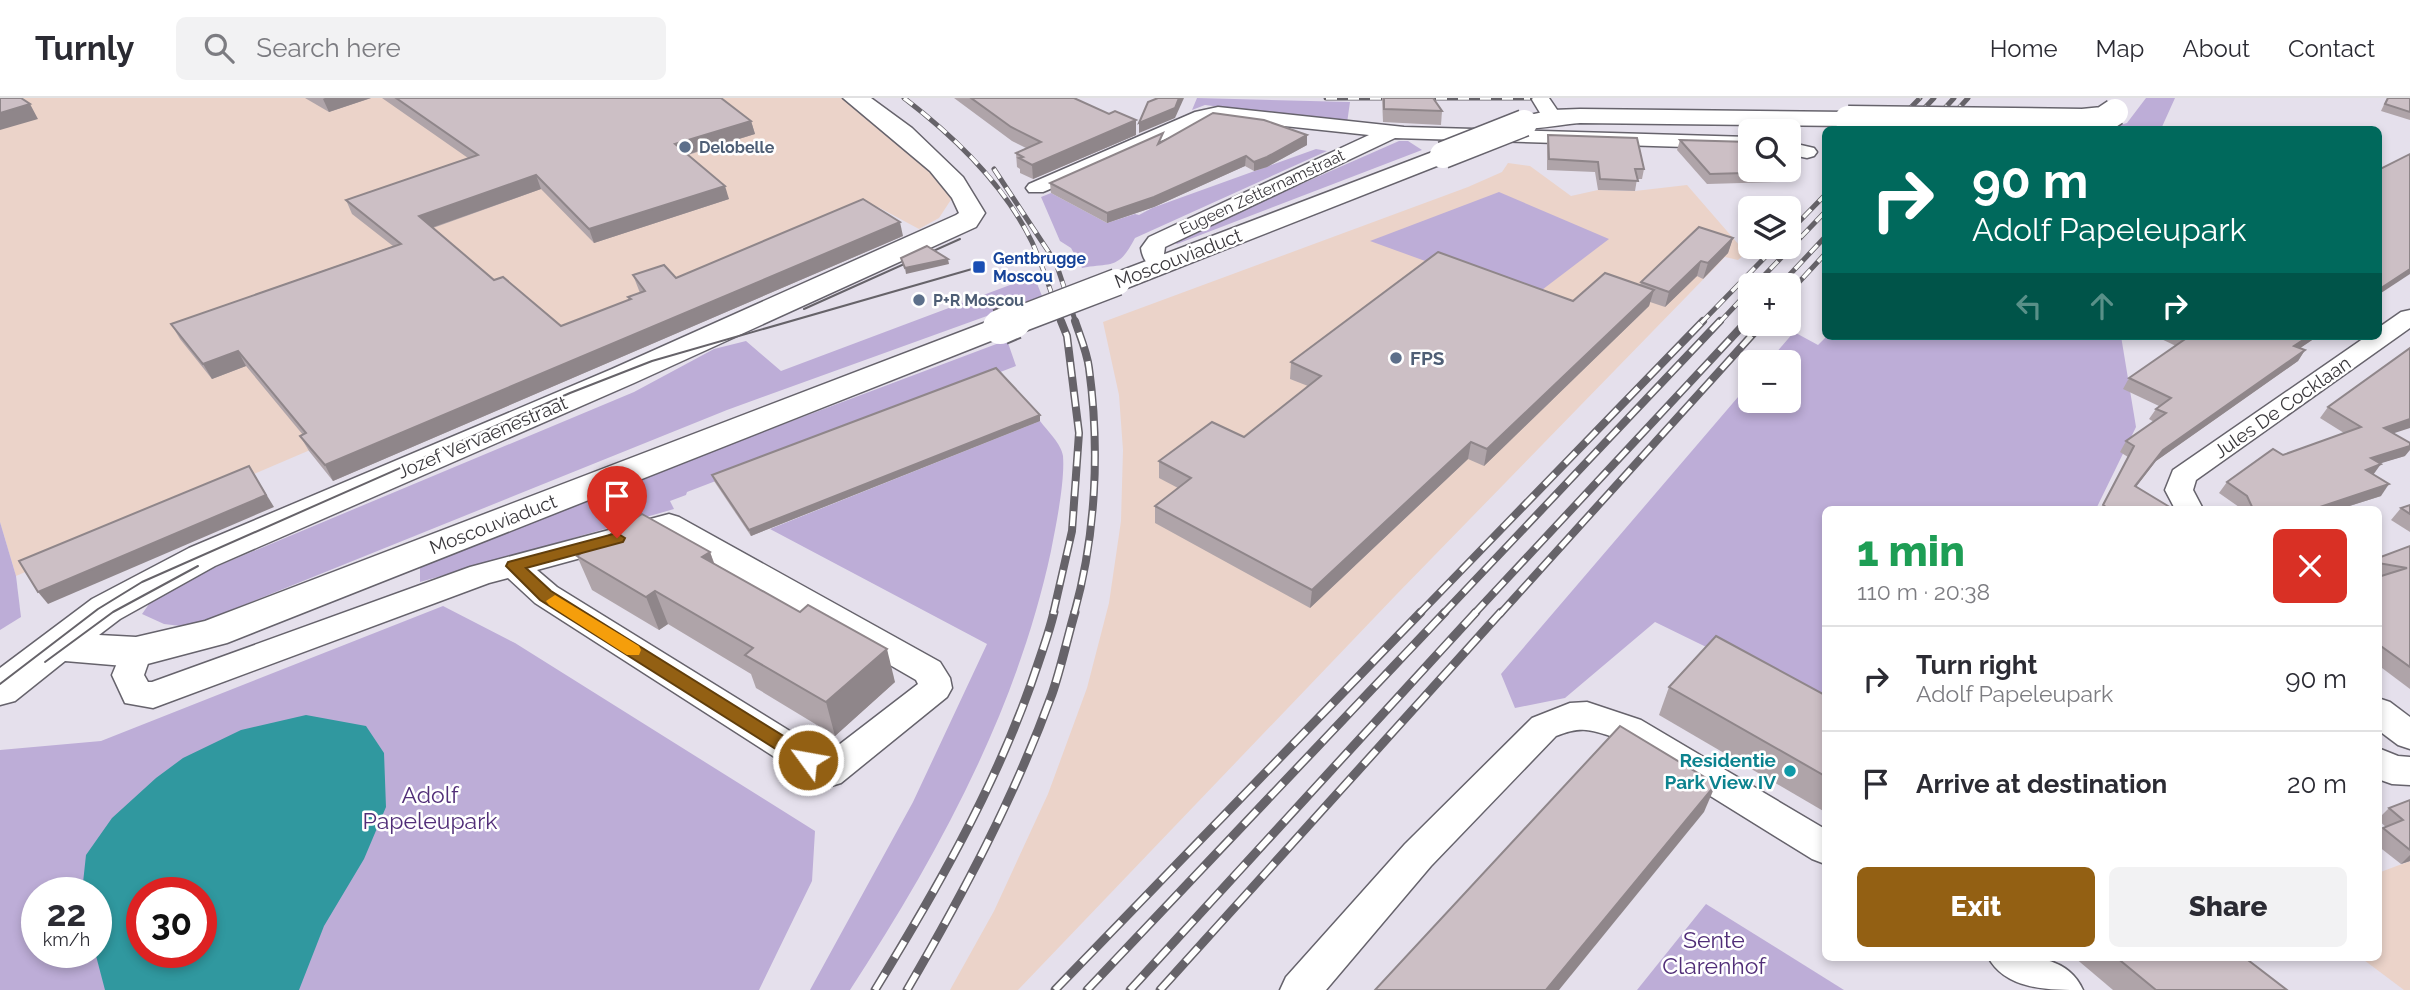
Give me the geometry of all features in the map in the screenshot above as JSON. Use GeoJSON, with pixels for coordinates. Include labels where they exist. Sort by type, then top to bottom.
{"type":"FeatureCollection","features":[{"type":"Feature","properties":{"kind":"street","name":"Jozef Vervaenestraat"},"geometry":{"type":"LineString","coordinates":[[0,690],[106,610],[202,558],[623,376],[957,226],[972,213],[970,205],[958,189],[921,149],[855,98]]}},
{"type":"Feature","properties":{"kind":"street","name":"Moscouviaduct"},"geometry":{"type":"LineString","coordinates":[[57,646],[136,652],[213,633],[1524,123],[1544,105],[1848,119],[2083,122],[2103,120],[2120,105]]}},
{"type":"Feature","properties":{"kind":"street","name":"Eugeen Zetternamstraat"},"geometry":{"type":"LineString","coordinates":[[1036,188],[1207,115],[1218,113],[1392,132],[1738,143]]}},
{"type":"Feature","properties":{"kind":"street","name":"Eugeen Zetternamstraat"},"geometry":{"type":"LineString","coordinates":[[1162,265],[1153,255],[1152,248],[1157,242],[1392,132]]}},
{"type":"Feature","properties":{"kind":"street","name":"Jules De Cocklaan"},"geometry":{"type":"LineString","coordinates":[[2382,337],[2410,317]]}},
{"type":"Feature","properties":{"kind":"street","name":"Jules De Cocklaan"},"geometry":{"type":"LineString","coordinates":[[2187,506],[2179,490],[2183,477],[2377,340]]}},
{"type":"Feature","properties":{"kind":"street"},"geometry":{"type":"LineString","coordinates":[[136,652],[128,675],[137,694],[153,695],[481,573],[669,524],[928,671],[935,688],[828,773],[545,596],[514,566]]}},
{"type":"Feature","properties":{"kind":"street"},"geometry":{"type":"LineString","coordinates":[[2382,714],[2410,736]]}},
{"type":"Feature","properties":{"kind":"street"},"geometry":{"type":"LineString","coordinates":[[1300,990],[1418,855],[1544,727],[1570,716],[1587,715],[1629,729],[1822,846]]}},
{"type":"Feature","properties":{"kind":"street"},"geometry":{"type":"LineString","coordinates":[[2382,764],[2392,769],[2410,771]]}},
{"type":"Feature","properties":{"kind":"street"},"geometry":{"type":"LineString","coordinates":[[2015,961],[2063,990]]}},
{"type":"Feature","properties":{"kind":"shaded area"},"geometry":{"type":"Polygon","coordinates":[[[0,98],[852,98],[958,189],[939,218],[919,229],[878,207],[16,576],[0,522],[0,98]]]}},
{"type":"Feature","properties":{"kind":"shaded area"},"geometry":{"type":"Polygon","coordinates":[[[1508,163],[1530,166],[1571,196],[1598,190],[1635,191],[1687,185],[1738,244],[1739,259],[1738,260],[1725,257],[1396,595],[1018,990],[950,990],[994,911],[1048,794],[1087,688],[1109,603],[1121,521],[1123,450],[1119,395],[1103,322],[1502,172],[1508,163]]]}},
{"type":"Feature","properties":{"kind":"shaded area"},"geometry":{"type":"Polygon","coordinates":[[[2410,861],[2410,990],[2404,990],[2365,961],[2382,961],[2382,872],[2410,861]]]}},
{"type":"Feature","properties":{"kind":"green space"},"geometry":{"type":"Polygon","coordinates":[[[1197,98],[1350,102],[1347,123],[1205,105],[1192,110],[1197,98]]]}},
{"type":"Feature","properties":{"kind":"green space"},"geometry":{"type":"Polygon","coordinates":[[[2146,98],[2175,98],[2162,126],[2117,126],[2127,123],[2146,98]]]}},
{"type":"Feature","properties":{"kind":"green space"},"geometry":{"type":"Polygon","coordinates":[[[1399,141],[1408,141],[1422,150],[1177,244],[1172,241],[1399,141]]]}},
{"type":"Feature","properties":{"kind":"green space"},"geometry":{"type":"Polygon","coordinates":[[[1316,149],[1327,151],[1135,238],[1124,256],[1107,265],[1082,268],[1071,248],[1060,241],[1041,197],[1051,193],[1107,223],[1139,215],[1316,149]]]}},
{"type":"Feature","properties":{"kind":"green space"},"geometry":{"type":"Polygon","coordinates":[[[1499,192],[1609,239],[1530,299],[1370,241],[1499,192]]]}},
{"type":"Feature","properties":{"kind":"green space"},"geometry":{"type":"Polygon","coordinates":[[[1034,276],[1042,296],[727,410],[189,627],[164,624],[142,614],[154,597],[194,576],[634,392],[714,349],[746,341],[781,371],[1034,276]]]}},
{"type":"Feature","properties":{"kind":"green space"},"geometry":{"type":"Polygon","coordinates":[[[1791,336],[1801,336],[1818,345],[1823,340],[2122,340],[2136,427],[2097,506],[1822,506],[1822,704],[1655,622],[1565,698],[1515,708],[1501,674],[1738,397],[1738,413],[1801,413],[1801,350],[1778,350],[1791,336]]]}},
{"type":"Feature","properties":{"kind":"green space"},"geometry":{"type":"Polygon","coordinates":[[[1007,340],[1016,366],[687,492],[686,495],[670,501],[674,509],[420,582],[420,561],[1007,340]]]}},
{"type":"Feature","properties":{"kind":"green space"},"geometry":{"type":"Polygon","coordinates":[[[1040,421],[1060,447],[1063,456],[1060,503],[1036,610],[1018,668],[996,724],[971,780],[914,887],[850,990],[810,990],[913,802],[987,644],[770,529],[1040,421]]]}},
{"type":"Feature","properties":{"kind":"green space"},"geometry":{"type":"Polygon","coordinates":[[[0,522],[16,576],[21,617],[0,630],[0,522]]]}},
{"type":"Feature","properties":{"kind":"green space","name":"Adolf Papeleupark"},"geometry":{"type":"Polygon","coordinates":[[[443,606],[515,643],[815,831],[812,881],[759,990],[0,990],[0,750],[101,741],[443,606]]]}},
{"type":"Feature","properties":{"kind":"green space","name":"Sente Clarenhof"},"geometry":{"type":"Polygon","coordinates":[[[1706,904],[1844,990],[1637,990],[1706,904]]]}},
{"type":"Feature","properties":{"kind":"water"},"geometry":{"type":"Polygon","coordinates":[[[306,715],[366,726],[384,753],[386,807],[364,859],[324,926],[299,990],[105,990],[99,968],[112,968],[112,877],[84,877],[86,855],[112,818],[156,778],[183,758],[241,730],[306,715]]]}},
{"type":"Feature","properties":{"kind":"building"},"geometry":{"type":"Polygon","coordinates":[[[0,98],[21,98],[30,104],[0,113],[0,98]]]}},
{"type":"Feature","properties":{"kind":"building"},"geometry":{"type":"Polygon","coordinates":[[[396,98],[721,98],[751,121],[675,144],[725,186],[589,229],[536,175],[419,216],[494,280],[503,277],[561,326],[645,291],[633,275],[664,265],[676,278],[863,199],[900,222],[325,465],[300,436],[306,433],[238,351],[203,364],[171,324],[401,244],[346,200],[478,155],[396,98]]]}},
{"type":"Feature","properties":{"kind":"building"},"geometry":{"type":"Polygon","coordinates":[[[971,98],[1074,98],[1109,114],[1115,111],[1136,120],[1032,165],[1019,158],[1023,157],[1016,153],[1041,142],[1011,127],[971,98]]]}},
{"type":"Feature","properties":{"kind":"building"},"geometry":{"type":"Polygon","coordinates":[[[1158,98],[1179,98],[1175,108],[1139,123],[1148,102],[1158,98]]]}},
{"type":"Feature","properties":{"kind":"building"},"geometry":{"type":"Polygon","coordinates":[[[1384,98],[1433,98],[1442,111],[1384,109],[1384,98]]]}},
{"type":"Feature","properties":{"kind":"building"},"geometry":{"type":"Polygon","coordinates":[[[2388,98],[2410,98],[2410,112],[2385,104],[2388,98]]]}},
{"type":"Feature","properties":{"kind":"building"},"geometry":{"type":"Polygon","coordinates":[[[1213,113],[1264,120],[1307,135],[1267,157],[1254,162],[1246,156],[1154,197],[1107,213],[1050,183],[1163,133],[1158,144],[1213,113]]]}},
{"type":"Feature","properties":{"kind":"building"},"geometry":{"type":"Polygon","coordinates":[[[1548,135],[1637,138],[1644,169],[1635,169],[1638,181],[1600,179],[1598,162],[1549,159],[1548,135]]]}},
{"type":"Feature","properties":{"kind":"building"},"geometry":{"type":"Polygon","coordinates":[[[1680,140],[1738,142],[1738,173],[1710,174],[1680,140]]]}},
{"type":"Feature","properties":{"kind":"building"},"geometry":{"type":"Polygon","coordinates":[[[2410,154],[2410,269],[2382,287],[2382,168],[2410,154]]]}},
{"type":"Feature","properties":{"kind":"building"},"geometry":{"type":"Polygon","coordinates":[[[1699,227],[1733,238],[1708,263],[1701,261],[1669,292],[1641,282],[1699,227]]]}},
{"type":"Feature","properties":{"kind":"building"},"geometry":{"type":"Polygon","coordinates":[[[927,246],[948,259],[905,268],[901,258],[927,246]]]}},
{"type":"Feature","properties":{"kind":"building"},"geometry":{"type":"Polygon","coordinates":[[[1438,252],[1573,301],[1605,273],[1654,290],[1487,449],[1471,442],[1312,590],[1155,506],[1191,478],[1159,461],[1212,422],[1244,437],[1321,376],[1291,362],[1438,252]]]}},
{"type":"Feature","properties":{"kind":"building"},"geometry":{"type":"Polygon","coordinates":[[[2184,340],[2303,340],[2294,346],[2305,350],[2163,450],[2135,486],[2168,506],[2103,505],[2134,446],[2126,441],[2166,413],[2156,409],[2171,398],[2129,378],[2184,340]]]}},
{"type":"Feature","properties":{"kind":"building"},"geometry":{"type":"Polygon","coordinates":[[[2410,348],[2410,419],[2384,428],[2410,443],[2410,446],[2371,458],[2381,464],[2366,470],[2389,484],[2323,506],[2252,506],[2247,496],[2227,482],[2273,449],[2283,455],[2361,427],[2328,407],[2410,348]]]}},
{"type":"Feature","properties":{"kind":"building"},"geometry":{"type":"Polygon","coordinates":[[[996,368],[1040,415],[749,530],[712,475],[996,368]]]}},
{"type":"Feature","properties":{"kind":"building"},"geometry":{"type":"Polygon","coordinates":[[[249,466],[266,495],[38,592],[19,561],[249,466]]]}},
{"type":"Feature","properties":{"kind":"building"},"geometry":{"type":"Polygon","coordinates":[[[2410,505],[2410,514],[2401,508],[2410,505]]]}},
{"type":"Feature","properties":{"kind":"building"},"geometry":{"type":"Polygon","coordinates":[[[642,514],[710,552],[702,557],[800,612],[808,605],[887,649],[826,702],[745,655],[753,648],[655,591],[646,597],[577,556],[642,514]]]}},
{"type":"Feature","properties":{"kind":"building"},"geometry":{"type":"Polygon","coordinates":[[[2410,546],[2410,667],[2382,647],[2382,576],[2407,568],[2382,564],[2382,556],[2410,546]]]}},
{"type":"Feature","properties":{"kind":"building"},"geometry":{"type":"Polygon","coordinates":[[[1716,636],[1822,693],[1822,774],[1669,687],[1716,636]]]}},
{"type":"Feature","properties":{"kind":"building"},"geometry":{"type":"Polygon","coordinates":[[[1620,726],[1716,784],[1546,990],[1375,990],[1620,726]]]}},
{"type":"Feature","properties":{"kind":"building"},"geometry":{"type":"Polygon","coordinates":[[[2410,800],[2410,850],[2383,828],[2403,820],[2389,808],[2410,800]]]}},
{"type":"Feature","properties":{"kind":"building"},"geometry":{"type":"Polygon","coordinates":[[[2121,961],[2249,961],[2287,990],[2156,990],[2121,961]]]}},
{"type":"Feature","properties":{"kind":"tram line"},"geometry":{"type":"LineString","coordinates":[[804,309],[960,239]]}},
{"type":"Feature","properties":{"kind":"tram line"},"geometry":{"type":"LineString","coordinates":[[0,684],[98,609],[142,582],[570,393],[652,361],[979,267]]}},
{"type":"Feature","properties":{"kind":"tram line"},"geometry":{"type":"LineString","coordinates":[[45,662],[113,612],[198,566]]}},
{"type":"Feature","properties":{"kind":"railway"},"geometry":{"type":"LineString","coordinates":[[904,98],[960,145],[993,181],[1032,242],[1062,323]]}},
{"type":"Feature","properties":{"kind":"railway"},"geometry":{"type":"LineString","coordinates":[[1326,98],[1530,98]]}},
{"type":"Feature","properties":{"kind":"railway"},"geometry":{"type":"LineString","coordinates":[[1893,126],[1920,98]]}},
{"type":"Feature","properties":{"kind":"railway"},"geometry":{"type":"LineString","coordinates":[[1908,126],[1934,98]]}},
{"type":"Feature","properties":{"kind":"railway"},"geometry":{"type":"LineString","coordinates":[[1929,126],[1954,98]]}},
{"type":"Feature","properties":{"kind":"railway"},"geometry":{"type":"LineString","coordinates":[[1943,126],[1968,98]]}},
{"type":"Feature","properties":{"kind":"railway"},"geometry":{"type":"LineString","coordinates":[[994,169],[1056,263],[1076,323]]}},
{"type":"Feature","properties":{"kind":"railway"},"geometry":{"type":"LineString","coordinates":[[1801,220],[1822,198]]}},
{"type":"Feature","properties":{"kind":"railway"},"geometry":{"type":"LineString","coordinates":[[1767,273],[1822,215]]}},
{"type":"Feature","properties":{"kind":"railway"},"geometry":{"type":"LineString","coordinates":[[1791,273],[1822,240]]}},
{"type":"Feature","properties":{"kind":"railway"},"geometry":{"type":"LineString","coordinates":[[1801,280],[1822,257]]}},
{"type":"Feature","properties":{"kind":"railway"},"geometry":{"type":"LineString","coordinates":[[1701,323],[1763,259]]}},
{"type":"Feature","properties":{"kind":"railway"},"geometry":{"type":"LineString","coordinates":[[1719,323],[1738,303]]}},
{"type":"Feature","properties":{"kind":"railway"},"geometry":{"type":"LineString","coordinates":[[1053,614],[1072,531],[1079,433],[1067,336],[1061,321]]}},
{"type":"Feature","properties":{"kind":"railway"},"geometry":{"type":"LineString","coordinates":[[1074,614],[1087,554],[1095,461],[1089,368],[1075,321]]}},
{"type":"Feature","properties":{"kind":"railway"},"geometry":{"type":"LineString","coordinates":[[1419,614],[1703,321]]}},
{"type":"Feature","properties":{"kind":"railway"},"geometry":{"type":"LineString","coordinates":[[1443,614],[1720,321]]}},
{"type":"Feature","properties":{"kind":"railway"},"geometry":{"type":"LineString","coordinates":[[1474,614],[1738,331]]}},
{"type":"Feature","properties":{"kind":"railway"},"geometry":{"type":"LineString","coordinates":[[1500,614],[1751,336]]}},
{"type":"Feature","properties":{"kind":"railway"},"geometry":{"type":"LineString","coordinates":[[875,990],[961,841],[999,764],[1031,684],[1054,612]]}},
{"type":"Feature","properties":{"kind":"railway"},"geometry":{"type":"LineString","coordinates":[[907,990],[967,882],[1021,771],[1052,694],[1075,612]]}},
{"type":"Feature","properties":{"kind":"railway"},"geometry":{"type":"LineString","coordinates":[[1055,990],[1421,612]]}},
{"type":"Feature","properties":{"kind":"railway"},"geometry":{"type":"LineString","coordinates":[[1087,990],[1445,612]]}},
{"type":"Feature","properties":{"kind":"railway"},"geometry":{"type":"LineString","coordinates":[[1130,990],[1476,612]]}},
{"type":"Feature","properties":{"kind":"railway"},"geometry":{"type":"LineString","coordinates":[[1160,990],[1501,612]]}},
{"type":"Feature","properties":{"kind":"slow traffic"},"geometry":{"type":"LineString","coordinates":[[555,601],[633,650]]}},
{"type":"Feature","properties":{"kind":"place","name":"Delobelle"},"geometry":{"type":"Point","coordinates":[685,147]}},
{"type":"Feature","properties":{"kind":"place","name":"Gentbrugge Moscou"},"geometry":{"type":"Point","coordinates":[979,267]}},
{"type":"Feature","properties":{"kind":"place","name":"P+R Moscou"},"geometry":{"type":"Point","coordinates":[919,300]}},
{"type":"Feature","properties":{"kind":"place","name":"FPS"},"geometry":{"type":"Point","coordinates":[1396,358]}},
{"type":"Feature","properties":{"kind":"place","name":"Residentie Park View IV"},"geometry":{"type":"Point","coordinates":[1790,771]}},
{"type":"Feature","properties":{"kind":"route"},"geometry":{"type":"LineString","coordinates":[[617,538],[514,566],[545,596],[808,760]]}}]}
